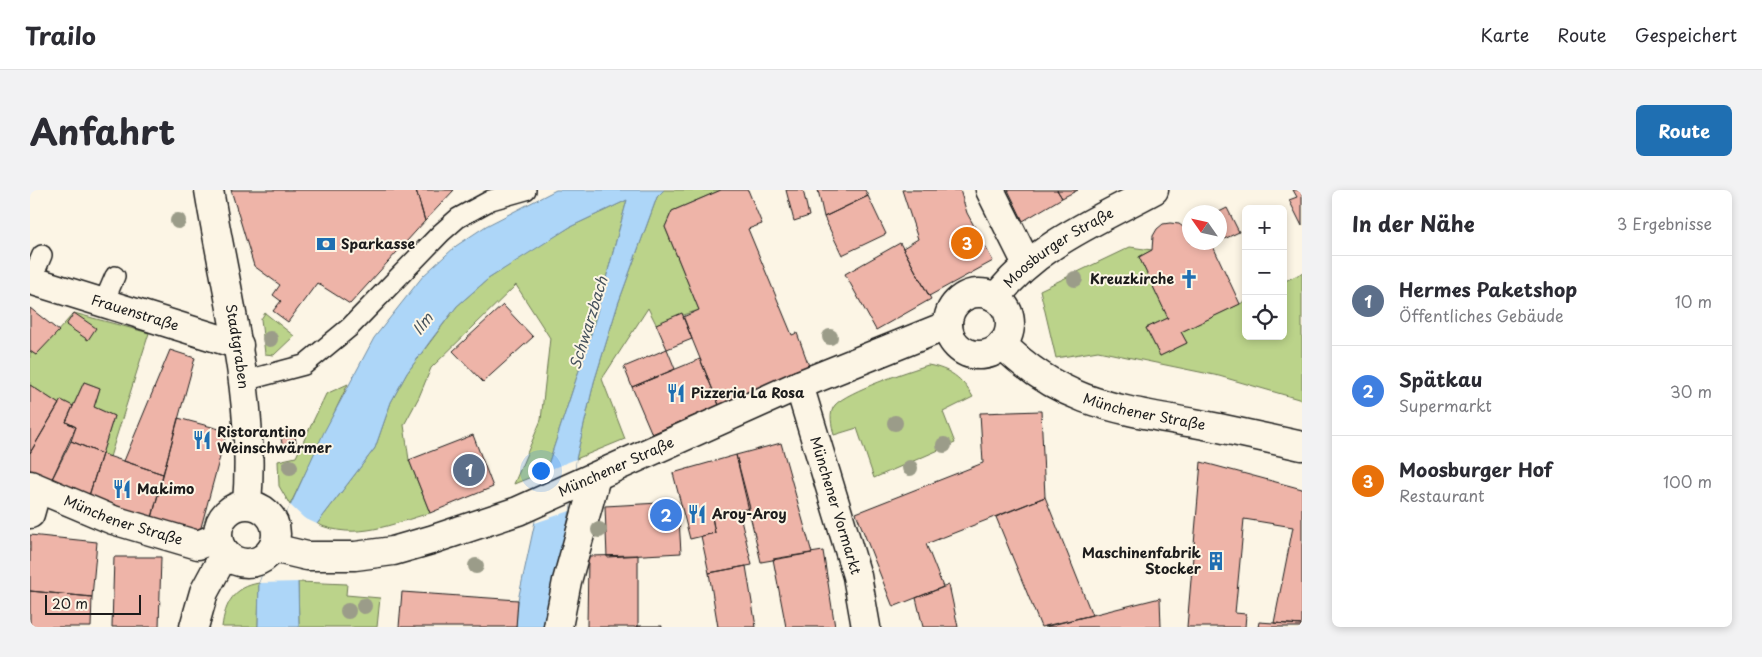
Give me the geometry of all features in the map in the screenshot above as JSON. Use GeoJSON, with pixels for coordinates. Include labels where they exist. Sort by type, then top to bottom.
{"type":"FeatureCollection","features":[{"type":"Feature","properties":{"kind":"street","name":"Stadtgraben"},"geometry":{"type":"LineString","coordinates":[[208,190],[239,344],[244,381],[248,437],[247,504]]}},
{"type":"Feature","properties":{"kind":"street"},"geometry":{"type":"LineString","coordinates":[[990,190],[1027,264]]}},
{"type":"Feature","properties":{"kind":"street","name":"Moosburger Straße"},"geometry":{"type":"LineString","coordinates":[[996,298],[1014,275],[1027,264],[1055,245],[1154,190]]}},
{"type":"Feature","properties":{"kind":"street","name":"Frauenstraße"},"geometry":{"type":"LineString","coordinates":[[30,281],[239,344]]}},
{"type":"Feature","properties":{"kind":"street"},"geometry":{"type":"LineString","coordinates":[[980,293],[996,298],[1005,307],[1009,319],[1008,332],[1002,344],[988,353],[972,354],[964,351],[952,340],[948,325],[952,308],[964,297],[980,293]]}},
{"type":"Feature","properties":{"kind":"street","name":"Münchener Straße"},"geometry":{"type":"LineString","coordinates":[[273,548],[307,556],[355,556],[393,551],[518,511],[799,385],[948,325]]}},
{"type":"Feature","properties":{"kind":"street","name":"Münchener Straße"},"geometry":{"type":"LineString","coordinates":[[1002,344],[1033,373],[1059,388],[1105,407],[1235,431],[1302,446]]}},
{"type":"Feature","properties":{"kind":"street","name":"Münchener Vormarkt"},"geometry":{"type":"LineString","coordinates":[[799,385],[854,567],[866,627]]}},
{"type":"Feature","properties":{"kind":"street"},"geometry":{"type":"LineString","coordinates":[[558,627],[584,482]]}},
{"type":"Feature","properties":{"kind":"street","name":"Münchener Straße"},"geometry":{"type":"LineString","coordinates":[[32,496],[198,545],[222,545]]}},
{"type":"Feature","properties":{"kind":"street"},"geometry":{"type":"LineString","coordinates":[[194,627],[204,592],[222,545],[219,527],[222,518],[238,506],[247,504],[256,506],[272,517],[276,530],[273,548],[262,559],[253,562],[238,561],[222,545]]}},
{"type":"Feature","properties":{"kind":"lane"},"geometry":{"type":"LineString","coordinates":[[244,381],[304,365],[350,327],[441,233],[458,218],[491,200],[526,190]]}},
{"type":"Feature","properties":{"kind":"lane"},"geometry":{"type":"LineString","coordinates":[[30,281],[42,255]]}},
{"type":"Feature","properties":{"kind":"lane"},"geometry":{"type":"LineString","coordinates":[[103,304],[115,276]]}},
{"type":"Feature","properties":{"kind":"green space"},"geometry":{"type":"Polygon","coordinates":[[[664,190],[721,190],[672,211],[665,227],[699,310],[656,324],[648,308],[602,379],[625,439],[576,459],[594,382],[618,304],[657,197],[664,190]]]}},
{"type":"Feature","properties":{"kind":"green space"},"geometry":{"type":"Polygon","coordinates":[[[627,200],[592,331],[546,471],[514,484],[541,420],[550,338],[516,285],[431,368],[419,397],[404,425],[409,460],[430,513],[388,526],[360,531],[332,529],[317,524],[375,448],[391,402],[407,373],[457,306],[488,279],[529,252],[570,227],[627,200]]]}},
{"type":"Feature","properties":{"kind":"green space"},"geometry":{"type":"Polygon","coordinates":[[[1130,247],[1152,250],[1139,257],[1168,318],[1146,328],[1160,356],[1187,343],[1181,332],[1242,303],[1242,340],[1287,340],[1287,280],[1302,273],[1302,400],[1219,376],[1098,351],[1056,358],[1040,290],[1130,247]]]}},
{"type":"Feature","properties":{"kind":"green space"},"geometry":{"type":"Polygon","coordinates":[[[74,313],[149,333],[110,457],[102,454],[114,416],[94,407],[100,388],[84,382],[73,406],[61,400],[59,404],[30,385],[30,351],[36,355],[74,313]]]}},
{"type":"Feature","properties":{"kind":"green space"},"geometry":{"type":"Polygon","coordinates":[[[265,313],[294,336],[274,355],[265,354],[261,319],[265,313]]]}},
{"type":"Feature","properties":{"kind":"green space"},"geometry":{"type":"Polygon","coordinates":[[[928,365],[955,375],[973,397],[943,412],[955,443],[874,478],[857,428],[834,435],[831,420],[833,408],[842,400],[865,388],[928,365]]]}},
{"type":"Feature","properties":{"kind":"green space"},"geometry":{"type":"Polygon","coordinates":[[[348,384],[290,505],[279,486],[278,461],[296,457],[326,394],[348,384]]]}},
{"type":"Feature","properties":{"kind":"green space"},"geometry":{"type":"Polygon","coordinates":[[[298,582],[347,584],[346,595],[380,598],[377,627],[299,627],[298,582]]]}},
{"type":"Feature","properties":{"kind":"green space"},"geometry":{"type":"Polygon","coordinates":[[[259,583],[258,627],[222,627],[228,604],[237,592],[250,585],[259,583]]]}},
{"type":"Feature","properties":{"kind":"water","name":"Ilm"},"geometry":{"type":"Polygon","coordinates":[[[556,190],[664,190],[657,197],[618,304],[594,382],[576,459],[570,511],[545,627],[516,627],[518,600],[546,471],[592,331],[627,200],[570,227],[488,279],[457,306],[407,373],[391,402],[375,448],[317,524],[298,582],[299,627],[258,627],[259,583],[276,537],[324,432],[374,338],[423,276],[456,246],[486,226],[556,190]]]}},
{"type":"Feature","properties":{"kind":"pier"},"geometry":{"type":"Polygon","coordinates":[[[576,459],[570,511],[535,523],[546,471],[576,459]]]}},
{"type":"Feature","properties":{"kind":"pier"},"geometry":{"type":"Polygon","coordinates":[[[290,505],[304,518],[319,525],[301,582],[259,583],[290,505]]]}},
{"type":"Feature","properties":{"kind":"building","name":"Sparkasse"},"geometry":{"type":"Polygon","coordinates":[[[231,190],[416,190],[425,221],[350,304],[317,283],[288,322],[273,311],[281,301],[273,295],[280,285],[254,266],[231,190]]]}},
{"type":"Feature","properties":{"kind":"building"},"geometry":{"type":"Polygon","coordinates":[[[416,190],[454,190],[425,221],[416,190]]]}},
{"type":"Feature","properties":{"kind":"building"},"geometry":{"type":"Polygon","coordinates":[[[721,190],[748,190],[762,224],[748,229],[792,335],[797,333],[809,366],[719,405],[683,317],[699,310],[665,227],[672,211],[721,190]]]}},
{"type":"Feature","properties":{"kind":"building"},"geometry":{"type":"Polygon","coordinates":[[[786,190],[803,190],[809,216],[794,221],[786,190]]]}},
{"type":"Feature","properties":{"kind":"building"},"geometry":{"type":"Polygon","coordinates":[[[818,190],[865,190],[868,196],[824,217],[818,190]]]}},
{"type":"Feature","properties":{"kind":"building"},"geometry":{"type":"Polygon","coordinates":[[[902,190],[960,190],[967,213],[993,261],[929,296],[903,248],[918,239],[902,190]]]}},
{"type":"Feature","properties":{"kind":"building"},"geometry":{"type":"Polygon","coordinates":[[[1008,190],[1057,190],[1062,198],[1023,221],[1008,190]]]}},
{"type":"Feature","properties":{"kind":"building"},"geometry":{"type":"Polygon","coordinates":[[[1057,190],[1078,190],[1062,198],[1057,190]]]}},
{"type":"Feature","properties":{"kind":"building"},"geometry":{"type":"Polygon","coordinates":[[[1293,190],[1302,190],[1302,226],[1289,200],[1297,197],[1293,190]]]}},
{"type":"Feature","properties":{"kind":"building"},"geometry":{"type":"Polygon","coordinates":[[[868,196],[886,234],[842,255],[824,217],[868,196]]]}},
{"type":"Feature","properties":{"kind":"building"},"geometry":{"type":"Polygon","coordinates":[[[1227,208],[1239,232],[1227,238],[1227,208]]]}},
{"type":"Feature","properties":{"kind":"building","name":"Kreuzkirche"},"geometry":{"type":"Polygon","coordinates":[[[1163,224],[1179,224],[1182,226],[1182,250],[1215,250],[1240,304],[1181,332],[1187,343],[1160,356],[1146,328],[1168,318],[1139,257],[1152,250],[1153,236],[1163,224]]]}},
{"type":"Feature","properties":{"kind":"building"},"geometry":{"type":"Polygon","coordinates":[[[900,243],[931,299],[876,330],[845,274],[900,243]]]}},
{"type":"Feature","properties":{"kind":"building"},"geometry":{"type":"Polygon","coordinates":[[[503,305],[533,337],[483,382],[453,351],[503,305]]]}},
{"type":"Feature","properties":{"kind":"building"},"geometry":{"type":"Polygon","coordinates":[[[30,308],[59,331],[36,355],[30,351],[30,308]]]}},
{"type":"Feature","properties":{"kind":"building"},"geometry":{"type":"Polygon","coordinates":[[[74,313],[96,328],[88,340],[66,325],[74,313]]]}},
{"type":"Feature","properties":{"kind":"building"},"geometry":{"type":"Polygon","coordinates":[[[682,313],[692,339],[667,349],[656,324],[682,313]]]}},
{"type":"Feature","properties":{"kind":"building"},"geometry":{"type":"Polygon","coordinates":[[[667,349],[675,369],[632,387],[624,367],[667,349]]]}},
{"type":"Feature","properties":{"kind":"building"},"geometry":{"type":"Polygon","coordinates":[[[170,350],[195,358],[163,474],[124,461],[170,350]]]}},
{"type":"Feature","properties":{"kind":"building"},"geometry":{"type":"Polygon","coordinates":[[[700,359],[719,405],[652,434],[632,387],[700,359]]]}},
{"type":"Feature","properties":{"kind":"building"},"geometry":{"type":"Polygon","coordinates":[[[84,382],[100,388],[94,407],[114,416],[102,454],[71,441],[76,427],[66,422],[84,382]]]}},
{"type":"Feature","properties":{"kind":"building"},"geometry":{"type":"Polygon","coordinates":[[[30,385],[59,404],[30,453],[30,385]]]}},
{"type":"Feature","properties":{"kind":"building"},"geometry":{"type":"Polygon","coordinates":[[[61,400],[73,406],[66,422],[76,427],[50,483],[30,470],[30,453],[61,400]]]}},
{"type":"Feature","properties":{"kind":"building"},"geometry":{"type":"Polygon","coordinates":[[[1041,411],[1045,497],[926,544],[943,587],[893,607],[856,513],[983,463],[980,413],[1041,411]]]}},
{"type":"Feature","properties":{"kind":"building"},"geometry":{"type":"Polygon","coordinates":[[[178,418],[227,431],[200,531],[152,518],[178,418]]]}},
{"type":"Feature","properties":{"kind":"building"},"geometry":{"type":"Polygon","coordinates":[[[473,435],[493,487],[430,513],[409,460],[473,435]]]}},
{"type":"Feature","properties":{"kind":"building"},"geometry":{"type":"Polygon","coordinates":[[[295,436],[297,448],[283,449],[281,438],[295,436]]]}},
{"type":"Feature","properties":{"kind":"building"},"geometry":{"type":"Polygon","coordinates":[[[71,441],[102,454],[88,499],[50,483],[71,441]]]}},
{"type":"Feature","properties":{"kind":"building"},"geometry":{"type":"Polygon","coordinates":[[[781,443],[812,553],[761,562],[736,455],[781,443]]]}},
{"type":"Feature","properties":{"kind":"building"},"geometry":{"type":"Polygon","coordinates":[[[102,454],[163,474],[152,518],[88,499],[102,454]]]}},
{"type":"Feature","properties":{"kind":"building"},"geometry":{"type":"Polygon","coordinates":[[[736,455],[750,508],[712,517],[715,533],[690,539],[673,473],[736,455]]]}},
{"type":"Feature","properties":{"kind":"building","name":"Maschinenfabrik Stocker"},"geometry":{"type":"Polygon","coordinates":[[[1201,462],[1302,489],[1302,625],[1274,623],[1293,527],[1244,519],[1235,613],[1246,614],[1245,627],[1187,627],[1201,462]]]}},
{"type":"Feature","properties":{"kind":"building"},"geometry":{"type":"Polygon","coordinates":[[[1045,497],[1092,615],[1041,627],[996,517],[1045,497]]]}},
{"type":"Feature","properties":{"kind":"building"},"geometry":{"type":"Polygon","coordinates":[[[678,502],[681,553],[607,557],[605,506],[678,502]]]}},
{"type":"Feature","properties":{"kind":"building"},"geometry":{"type":"Polygon","coordinates":[[[739,511],[752,565],[709,573],[701,536],[715,533],[712,517],[739,511]]]}},
{"type":"Feature","properties":{"kind":"building"},"geometry":{"type":"Polygon","coordinates":[[[30,535],[97,542],[92,597],[30,591],[30,535]]]}},
{"type":"Feature","properties":{"kind":"building"},"geometry":{"type":"Polygon","coordinates":[[[823,551],[835,627],[786,627],[773,559],[823,551]]]}},
{"type":"Feature","properties":{"kind":"building"},"geometry":{"type":"Polygon","coordinates":[[[638,555],[638,627],[587,627],[588,556],[638,555]]]}},
{"type":"Feature","properties":{"kind":"building"},"geometry":{"type":"Polygon","coordinates":[[[114,557],[161,557],[159,627],[112,627],[114,557]]]}},
{"type":"Feature","properties":{"kind":"building"},"geometry":{"type":"Polygon","coordinates":[[[746,566],[756,627],[718,627],[709,573],[746,566]]]}},
{"type":"Feature","properties":{"kind":"building"},"geometry":{"type":"Polygon","coordinates":[[[949,585],[958,627],[923,627],[916,598],[949,585]]]}},
{"type":"Feature","properties":{"kind":"building"},"geometry":{"type":"Polygon","coordinates":[[[30,591],[92,597],[91,627],[30,627],[30,591]]]}},
{"type":"Feature","properties":{"kind":"building"},"geometry":{"type":"Polygon","coordinates":[[[402,592],[518,600],[516,627],[399,627],[402,592]]]}},
{"type":"Feature","properties":{"kind":"building"},"geometry":{"type":"Polygon","coordinates":[[[1160,598],[1161,627],[1044,627],[1160,598]]]}},
{"type":"Feature","properties":{"kind":"building"},"geometry":{"type":"Polygon","coordinates":[[[1259,622],[1302,625],[1302,627],[1258,627],[1259,622]]]}},
{"type":"Feature","properties":{"kind":"building"},"geometry":{"type":"Polygon","coordinates":[[[662,626],[662,627],[638,627],[662,626]]]}},
{"type":"Feature","properties":{"kind":"place","name":"Moosburger Hof"},"geometry":{"type":"Point","coordinates":[967,243]}},
{"type":"Feature","properties":{"kind":"place","name":"Sparkasse"},"geometry":{"type":"Point","coordinates":[326,244]}},
{"type":"Feature","properties":{"kind":"place","name":"Kreuzkirche"},"geometry":{"type":"Point","coordinates":[1189,279]}},
{"type":"Feature","properties":{"kind":"place","name":"Pizzeria La Rosa"},"geometry":{"type":"Point","coordinates":[676,393]}},
{"type":"Feature","properties":{"kind":"place","name":"Ristorantino Weinschwärmer"},"geometry":{"type":"Point","coordinates":[202,440]}},
{"type":"Feature","properties":{"kind":"place","name":"Hermes Paketshop"},"geometry":{"type":"Point","coordinates":[469,470]}},
{"type":"Feature","properties":{"kind":"place","name":"Makimo"},"geometry":{"type":"Point","coordinates":[122,489]}},
{"type":"Feature","properties":{"kind":"place","name":"Aroy-Aroy"},"geometry":{"type":"Point","coordinates":[697,514]}},
{"type":"Feature","properties":{"kind":"place","name":"Spätkau"},"geometry":{"type":"Point","coordinates":[666,515]}},
{"type":"Feature","properties":{"kind":"place","name":"Maschinenfabrik Stocker"},"geometry":{"type":"Point","coordinates":[1216,561]}},
{"type":"Feature","properties":{"kind":"water label","name":"Schwarzbach"},"geometry":{"type":"Point","coordinates":[589,323]}}]}
